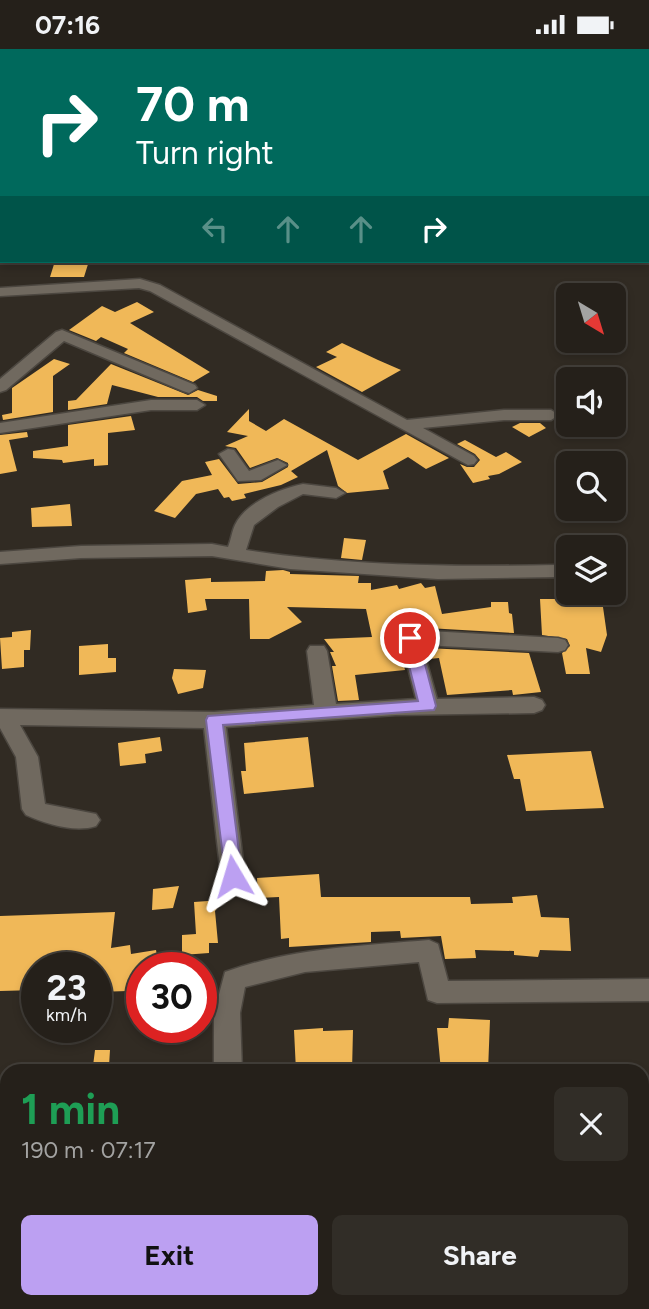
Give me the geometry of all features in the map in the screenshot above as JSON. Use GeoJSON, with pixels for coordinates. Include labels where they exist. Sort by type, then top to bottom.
{"type":"FeatureCollection","features":[{"type":"Feature","properties":{"kind":"street"},"geometry":{"type":"LineString","coordinates":[[0,292],[141,283],[468,460]]}},
{"type":"Feature","properties":{"kind":"street"},"geometry":{"type":"LineString","coordinates":[[0,387],[62,335],[189,388]]}},
{"type":"Feature","properties":{"kind":"street"},"geometry":{"type":"LineString","coordinates":[[0,428],[151,405],[197,405]]}},
{"type":"Feature","properties":{"kind":"street"},"geometry":{"type":"LineString","coordinates":[[404,425],[504,415],[551,415]]}},
{"type":"Feature","properties":{"kind":"street"},"geometry":{"type":"LineString","coordinates":[[228,454],[244,477],[255,476],[278,465]]}},
{"type":"Feature","properties":{"kind":"street"},"geometry":{"type":"LineString","coordinates":[[255,476],[275,501]]}},
{"type":"Feature","properties":{"kind":"street"},"geometry":{"type":"LineString","coordinates":[[233,553],[237,549],[244,524],[250,516],[275,501],[303,489],[337,493]]}},
{"type":"Feature","properties":{"kind":"street"},"geometry":{"type":"LineString","coordinates":[[0,558],[81,552],[212,550],[290,563],[438,573],[556,571]]}},
{"type":"Feature","properties":{"kind":"street"},"geometry":{"type":"LineString","coordinates":[[428,706],[410,638],[558,645]]}},
{"type":"Feature","properties":{"kind":"street"},"geometry":{"type":"LineString","coordinates":[[317,651],[326,711]]}},
{"type":"Feature","properties":{"kind":"street"},"geometry":{"type":"LineString","coordinates":[[3,717],[214,720],[428,706],[534,705]]}},
{"type":"Feature","properties":{"kind":"street"},"geometry":{"type":"LineString","coordinates":[[3,717],[27,757],[34,810],[48,815],[88,820]]}},
{"type":"Feature","properties":{"kind":"street"},"geometry":{"type":"LineString","coordinates":[[214,720],[233,876]]}},
{"type":"Feature","properties":{"kind":"street"},"geometry":{"type":"LineString","coordinates":[[228,1064],[227,1013],[234,981],[251,973],[297,964],[429,951],[437,992],[649,990]]}},
{"type":"Feature","properties":{"kind":"building"},"geometry":{"type":"Polygon","coordinates":[[[54,263],[88,263],[84,277],[50,277],[54,263]]]}},
{"type":"Feature","properties":{"kind":"building"},"geometry":{"type":"Polygon","coordinates":[[[137,302],[154,312],[130,323],[210,372],[193,382],[124,353],[128,349],[101,337],[96,341],[69,330],[102,306],[115,312],[137,302]]]}},
{"type":"Feature","properties":{"kind":"building"},"geometry":{"type":"Polygon","coordinates":[[[342,343],[401,370],[362,392],[316,367],[337,357],[326,352],[342,343]]]}},
{"type":"Feature","properties":{"kind":"building"},"geometry":{"type":"Polygon","coordinates":[[[54,359],[70,364],[53,376],[53,412],[3,420],[2,415],[12,413],[12,388],[54,359]]]}},
{"type":"Feature","properties":{"kind":"building"},"geometry":{"type":"Polygon","coordinates":[[[111,364],[188,395],[198,390],[217,396],[217,401],[203,401],[197,397],[158,397],[112,385],[107,404],[68,410],[68,401],[76,400],[111,364]]]}},
{"type":"Feature","properties":{"kind":"building"},"geometry":{"type":"Polygon","coordinates":[[[249,409],[249,421],[266,431],[284,419],[358,460],[406,434],[449,458],[426,469],[408,457],[383,471],[389,489],[347,493],[338,486],[327,450],[291,471],[298,477],[281,485],[244,494],[246,498],[232,501],[229,497],[224,498],[218,489],[196,494],[175,518],[154,511],[182,481],[212,475],[205,462],[219,459],[238,484],[262,482],[288,467],[288,463],[277,458],[250,468],[236,448],[225,446],[248,436],[227,432],[249,409]]]}},
{"type":"Feature","properties":{"kind":"building"},"geometry":{"type":"Polygon","coordinates":[[[131,416],[135,430],[108,433],[108,465],[94,466],[94,459],[63,463],[62,460],[33,458],[33,451],[68,446],[68,425],[131,416]]]}},
{"type":"Feature","properties":{"kind":"building"},"geometry":{"type":"Polygon","coordinates":[[[520,423],[540,423],[546,428],[529,437],[512,427],[520,423]]]}},
{"type":"Feature","properties":{"kind":"building"},"geometry":{"type":"Polygon","coordinates":[[[27,432],[28,437],[9,440],[17,471],[0,474],[0,435],[27,432]]]}},
{"type":"Feature","properties":{"kind":"building"},"geometry":{"type":"Polygon","coordinates":[[[465,440],[496,457],[506,452],[522,462],[499,474],[488,476],[490,479],[473,483],[460,464],[474,467],[480,460],[457,444],[465,440]]]}},
{"type":"Feature","properties":{"kind":"building"},"geometry":{"type":"Polygon","coordinates":[[[70,504],[72,526],[32,527],[31,508],[70,504]]]}},
{"type":"Feature","properties":{"kind":"building"},"geometry":{"type":"Polygon","coordinates":[[[344,538],[366,540],[362,560],[341,558],[344,538]]]}},
{"type":"Feature","properties":{"kind":"building"},"geometry":{"type":"Polygon","coordinates":[[[283,570],[290,574],[359,576],[358,583],[371,583],[371,590],[397,585],[399,589],[421,583],[425,588],[435,586],[442,614],[491,607],[491,602],[508,602],[514,633],[410,627],[402,629],[397,638],[405,670],[355,675],[359,700],[338,701],[332,666],[336,666],[330,652],[334,652],[324,639],[372,637],[366,609],[287,607],[302,622],[269,639],[250,639],[249,599],[205,599],[207,610],[188,613],[185,580],[211,578],[211,582],[265,581],[266,571],[283,570]]]}},
{"type":"Feature","properties":{"kind":"building"},"geometry":{"type":"Polygon","coordinates":[[[540,599],[556,599],[556,605],[603,605],[607,635],[601,652],[586,648],[590,674],[566,674],[562,653],[570,646],[567,639],[542,635],[540,599]]]}},
{"type":"Feature","properties":{"kind":"building"},"geometry":{"type":"Polygon","coordinates":[[[31,630],[30,650],[24,650],[24,667],[2,669],[0,638],[12,637],[12,632],[31,630]]]}},
{"type":"Feature","properties":{"kind":"building"},"geometry":{"type":"Polygon","coordinates":[[[108,644],[108,658],[116,658],[116,672],[79,675],[79,646],[108,644]]]}},
{"type":"Feature","properties":{"kind":"building"},"geometry":{"type":"Polygon","coordinates":[[[426,648],[529,653],[541,692],[513,695],[512,690],[447,695],[439,658],[429,659],[426,648]]]}},
{"type":"Feature","properties":{"kind":"building"},"geometry":{"type":"Polygon","coordinates":[[[174,669],[206,670],[203,688],[178,694],[172,678],[174,669]]]}},
{"type":"Feature","properties":{"kind":"building"},"geometry":{"type":"Polygon","coordinates":[[[160,737],[162,751],[145,754],[146,763],[120,766],[118,743],[160,737]]]}},
{"type":"Feature","properties":{"kind":"building"},"geometry":{"type":"Polygon","coordinates":[[[308,737],[314,787],[244,794],[241,771],[246,771],[244,743],[308,737]]]}},
{"type":"Feature","properties":{"kind":"building"},"geometry":{"type":"Polygon","coordinates":[[[591,751],[604,808],[526,811],[520,779],[514,779],[507,755],[591,751]]]}},
{"type":"Feature","properties":{"kind":"building"},"geometry":{"type":"Polygon","coordinates":[[[319,874],[321,897],[470,897],[471,904],[513,903],[512,897],[537,895],[541,917],[569,918],[571,951],[540,950],[538,957],[514,955],[514,951],[475,950],[476,958],[445,959],[441,936],[401,938],[400,931],[371,932],[371,942],[289,947],[289,938],[281,939],[279,897],[258,898],[257,878],[319,874]]]}},
{"type":"Feature","properties":{"kind":"building"},"geometry":{"type":"Polygon","coordinates":[[[179,886],[173,908],[152,910],[153,889],[179,886]]]}},
{"type":"Feature","properties":{"kind":"building"},"geometry":{"type":"Polygon","coordinates":[[[222,900],[215,911],[218,943],[209,943],[209,952],[182,952],[182,935],[196,934],[194,902],[222,900]]]}},
{"type":"Feature","properties":{"kind":"building"},"geometry":{"type":"Polygon","coordinates":[[[115,912],[111,948],[130,945],[131,952],[126,952],[126,991],[112,992],[112,952],[21,952],[21,990],[0,991],[0,916],[115,912]]]}},
{"type":"Feature","properties":{"kind":"building"},"geometry":{"type":"Polygon","coordinates":[[[449,1018],[490,1020],[488,1064],[440,1064],[437,1028],[448,1028],[449,1018]]]}},
{"type":"Feature","properties":{"kind":"building"},"geometry":{"type":"Polygon","coordinates":[[[294,1030],[353,1030],[352,1064],[296,1064],[294,1030]]]}},
{"type":"Feature","properties":{"kind":"building"},"geometry":{"type":"Polygon","coordinates":[[[95,1050],[110,1050],[109,1064],[93,1064],[95,1050]]]}},
{"type":"Feature","properties":{"kind":"route"},"geometry":{"type":"LineString","coordinates":[[233,876],[214,720],[428,706],[410,638]]}}]}
